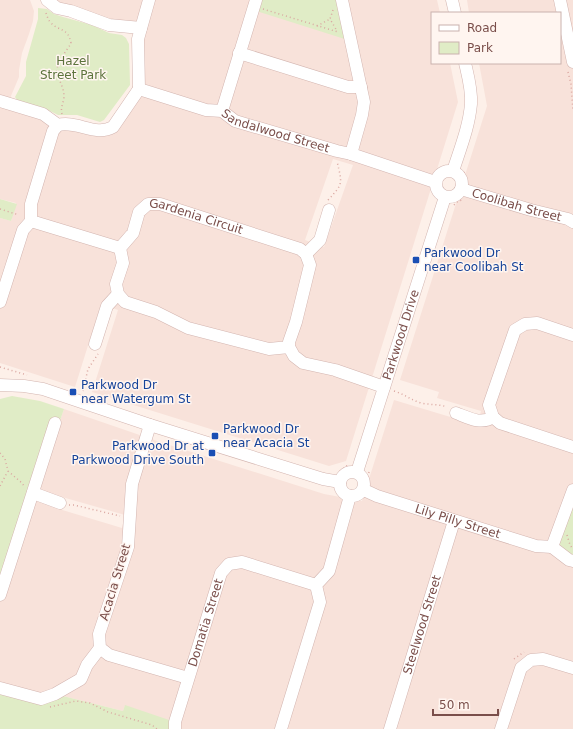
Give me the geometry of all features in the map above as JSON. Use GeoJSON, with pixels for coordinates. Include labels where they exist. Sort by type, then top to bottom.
{"type":"FeatureCollection","features":[{"type":"Feature","properties":{"kind":"street"},"geometry":{"type":"LineString","coordinates":[[47,0],[57,8],[71,11],[109,25],[141,28]]}},
{"type":"Feature","properties":{"kind":"street"},"geometry":{"type":"LineString","coordinates":[[0,101],[43,114],[65,123],[98,131],[106,131],[113,127],[139,89],[138,39],[149,0]]}},
{"type":"Feature","properties":{"kind":"street"},"geometry":{"type":"LineString","coordinates":[[452,0],[455,12]]}},
{"type":"Feature","properties":{"kind":"street"},"geometry":{"type":"LineString","coordinates":[[560,0],[570,65]]}},
{"type":"Feature","properties":{"kind":"street"},"geometry":{"type":"LineString","coordinates":[[222,111],[255,3]]}},
{"type":"Feature","properties":{"kind":"street"},"geometry":{"type":"LineString","coordinates":[[338,3],[343,31],[361,87],[364,102],[351,154]]}},
{"type":"Feature","properties":{"kind":"street"},"geometry":{"type":"LineString","coordinates":[[239,53],[348,87],[361,87]]}},
{"type":"Feature","properties":{"kind":"street"},"geometry":{"type":"LineString","coordinates":[[453,171],[468,121],[471,102],[465,64]]}},
{"type":"Feature","properties":{"kind":"street","name":"Sandalwood Street"},"geometry":{"type":"LineString","coordinates":[[139,89],[206,110],[222,111],[235,121],[351,154],[435,182]]}},
{"type":"Feature","properties":{"kind":"street"},"geometry":{"type":"LineString","coordinates":[[0,302],[23,230],[31,221],[31,204],[53,131],[60,121]]}},
{"type":"Feature","properties":{"kind":"street"},"geometry":{"type":"LineString","coordinates":[[453,171],[461,178],[462,183],[461,189],[456,195],[452,197],[445,197],[438,192],[435,182],[441,173],[453,171]]}},
{"type":"Feature","properties":{"kind":"street","name":"Coolibah Street"},"geometry":{"type":"LineString","coordinates":[[461,189],[531,210],[568,219],[573,222]]}},
{"type":"Feature","properties":{"kind":"street","name":"Parkwood Drive"},"geometry":{"type":"LineString","coordinates":[[357,472],[389,389],[445,197]]}},
{"type":"Feature","properties":{"kind":"street","name":"Gardenia Circuit"},"geometry":{"type":"LineString","coordinates":[[120,248],[133,233],[139,212],[148,204],[160,204],[300,249],[306,254]]}},
{"type":"Feature","properties":{"kind":"street"},"geometry":{"type":"LineString","coordinates":[[329,210],[320,240],[306,254],[310,265],[296,322],[290,336],[289,348],[294,356],[304,364],[334,370],[389,389]]}},
{"type":"Feature","properties":{"kind":"street"},"geometry":{"type":"LineString","coordinates":[[31,221],[120,248],[123,263],[116,284],[118,294],[125,302],[156,312],[188,328],[262,347],[277,349],[289,348]]}},
{"type":"Feature","properties":{"kind":"street"},"geometry":{"type":"LineString","coordinates":[[95,344],[107,306],[118,294]]}},
{"type":"Feature","properties":{"kind":"street"},"geometry":{"type":"LineString","coordinates":[[573,335],[537,324],[526,324],[515,330],[490,405],[493,417],[500,423],[573,447]]}},
{"type":"Feature","properties":{"kind":"street"},"geometry":{"type":"LineString","coordinates":[[0,385],[44,389],[150,425],[323,479],[340,477],[352,472],[357,472],[364,479],[365,485],[368,487],[359,495],[350,496],[342,491],[340,477]]}},
{"type":"Feature","properties":{"kind":"street"},"geometry":{"type":"LineString","coordinates":[[454,410],[480,422],[488,421],[493,417]]}},
{"type":"Feature","properties":{"kind":"street"},"geometry":{"type":"LineString","coordinates":[[0,595],[55,423]]}},
{"type":"Feature","properties":{"kind":"street","name":"Acacia Street"},"geometry":{"type":"LineString","coordinates":[[100,648],[99,634],[128,547],[134,476],[150,425]]}},
{"type":"Feature","properties":{"kind":"street","name":"Lily Pilly Street"},"geometry":{"type":"LineString","coordinates":[[368,487],[377,496],[536,546],[552,547]]}},
{"type":"Feature","properties":{"kind":"street"},"geometry":{"type":"LineString","coordinates":[[573,490],[552,547],[569,560],[573,561]]}},
{"type":"Feature","properties":{"kind":"street"},"geometry":{"type":"LineString","coordinates":[[281,729],[320,602],[316,585],[329,572],[350,496]]}},
{"type":"Feature","properties":{"kind":"street"},"geometry":{"type":"LineString","coordinates":[[31,497],[63,504]]}},
{"type":"Feature","properties":{"kind":"street","name":"Steelwood Street"},"geometry":{"type":"LineString","coordinates":[[390,729],[454,521]]}},
{"type":"Feature","properties":{"kind":"street","name":"Domatia Street"},"geometry":{"type":"LineString","coordinates":[[175,729],[175,722],[221,573],[229,564],[242,562],[316,585]]}},
{"type":"Feature","properties":{"kind":"street"},"geometry":{"type":"LineString","coordinates":[[0,688],[40,699],[55,694],[81,679],[87,665],[100,648],[109,655],[188,678]]}},
{"type":"Feature","properties":{"kind":"street"},"geometry":{"type":"LineString","coordinates":[[501,729],[521,668],[531,660],[543,658],[573,668]]}},
{"type":"Feature","properties":{"kind":"path"},"geometry":{"type":"LineString","coordinates":[[255,3],[317,26],[343,31]]}},
{"type":"Feature","properties":{"kind":"path"},"geometry":{"type":"LineString","coordinates":[[317,26],[330,19],[338,3]]}},
{"type":"Feature","properties":{"kind":"path"},"geometry":{"type":"LineString","coordinates":[[330,19],[343,31]]}},
{"type":"Feature","properties":{"kind":"path"},"geometry":{"type":"LineString","coordinates":[[54,25],[64,30],[70,36],[71,43],[59,61],[57,71],[64,95],[60,121]]}},
{"type":"Feature","properties":{"kind":"path"},"geometry":{"type":"LineString","coordinates":[[570,65],[573,111]]}},
{"type":"Feature","properties":{"kind":"path"},"geometry":{"type":"LineString","coordinates":[[452,209],[454,204],[458,201],[467,200]]}},
{"type":"Feature","properties":{"kind":"path"},"geometry":{"type":"LineString","coordinates":[[0,209],[19,216]]}},
{"type":"Feature","properties":{"kind":"path"},"geometry":{"type":"LineString","coordinates":[[0,367],[30,376]]}},
{"type":"Feature","properties":{"kind":"path"},"geometry":{"type":"LineString","coordinates":[[389,389],[401,393],[411,400],[454,410]]}},
{"type":"Feature","properties":{"kind":"path"},"geometry":{"type":"LineString","coordinates":[[0,453],[5,459],[8,471],[22,483],[31,497]]}},
{"type":"Feature","properties":{"kind":"path"},"geometry":{"type":"LineString","coordinates":[[340,477],[350,462]]}},
{"type":"Feature","properties":{"kind":"path"},"geometry":{"type":"LineString","coordinates":[[368,487],[369,468]]}},
{"type":"Feature","properties":{"kind":"path"},"geometry":{"type":"LineString","coordinates":[[0,486],[8,471]]}},
{"type":"Feature","properties":{"kind":"path"},"geometry":{"type":"LineString","coordinates":[[63,504],[74,505],[130,519]]}},
{"type":"Feature","properties":{"kind":"path"},"geometry":{"type":"LineString","coordinates":[[569,531],[567,535],[573,549]]}},
{"type":"Feature","properties":{"kind":"path"},"geometry":{"type":"LineString","coordinates":[[46,707],[76,701],[90,703],[108,712],[152,725],[157,729]]}},
{"type":"Feature","properties":{"kind":"shaded area"},"geometry":{"type":"Polygon","coordinates":[[[0,0],[30,0],[34,11],[33,21],[22,53],[19,77],[8,103],[58,125],[106,131],[139,89],[141,28],[109,25],[49,0],[437,0],[440,12],[431,12],[431,64],[450,64],[458,102],[346,461],[329,466],[92,392],[118,310],[101,304],[75,387],[0,363],[0,218],[11,221],[16,203],[0,199],[0,0]],[[333,159],[305,240],[324,247],[353,165],[333,159]]]}},
{"type":"Feature","properties":{"kind":"shaded area"},"geometry":{"type":"Polygon","coordinates":[[[467,0],[573,0],[573,729],[175,729],[125,706],[123,711],[55,694],[41,699],[0,688],[0,595],[64,409],[160,442],[324,494],[362,501],[394,400],[477,425],[481,411],[437,398],[439,392],[400,380],[487,106],[479,64],[561,64],[561,12],[469,12],[467,0]],[[62,497],[59,509],[122,528],[125,515],[62,497]]]}},
{"type":"Feature","properties":{"kind":"green space"},"geometry":{"type":"Polygon","coordinates":[[[256,0],[342,0],[351,41],[253,10],[256,0]]]}},
{"type":"Feature","properties":{"kind":"green space","name":"Hazel Street Park"},"geometry":{"type":"Polygon","coordinates":[[[38,8],[47,9],[54,14],[92,25],[109,33],[122,35],[126,38],[129,44],[130,85],[104,120],[100,122],[77,115],[58,115],[46,109],[17,100],[15,97],[26,76],[26,62],[38,19],[38,8]]]}},
{"type":"Feature","properties":{"kind":"green space"},"geometry":{"type":"Polygon","coordinates":[[[0,199],[17,204],[11,221],[0,218],[0,199]]]}},
{"type":"Feature","properties":{"kind":"green space"},"geometry":{"type":"Polygon","coordinates":[[[12,396],[40,401],[64,409],[0,595],[0,399],[12,396]]]}},
{"type":"Feature","properties":{"kind":"green space"},"geometry":{"type":"Polygon","coordinates":[[[573,490],[573,561],[552,547],[573,490]]]}},
{"type":"Feature","properties":{"kind":"green space"},"geometry":{"type":"Polygon","coordinates":[[[0,688],[40,699],[55,694],[123,711],[125,705],[175,722],[175,729],[0,729],[0,688]]]}},
{"type":"Feature","properties":{"kind":"place","name":"Parkwood Dr near Coolibah St"},"geometry":{"type":"Point","coordinates":[416,260]}},
{"type":"Feature","properties":{"kind":"place","name":"Parkwood Dr near Watergum St"},"geometry":{"type":"Point","coordinates":[73,392]}},
{"type":"Feature","properties":{"kind":"place","name":"Parkwood Dr near Acacia St"},"geometry":{"type":"Point","coordinates":[215,436]}},
{"type":"Feature","properties":{"kind":"place","name":"Parkwood Dr at Parkwood Drive South"},"geometry":{"type":"Point","coordinates":[212,453]}}]}
